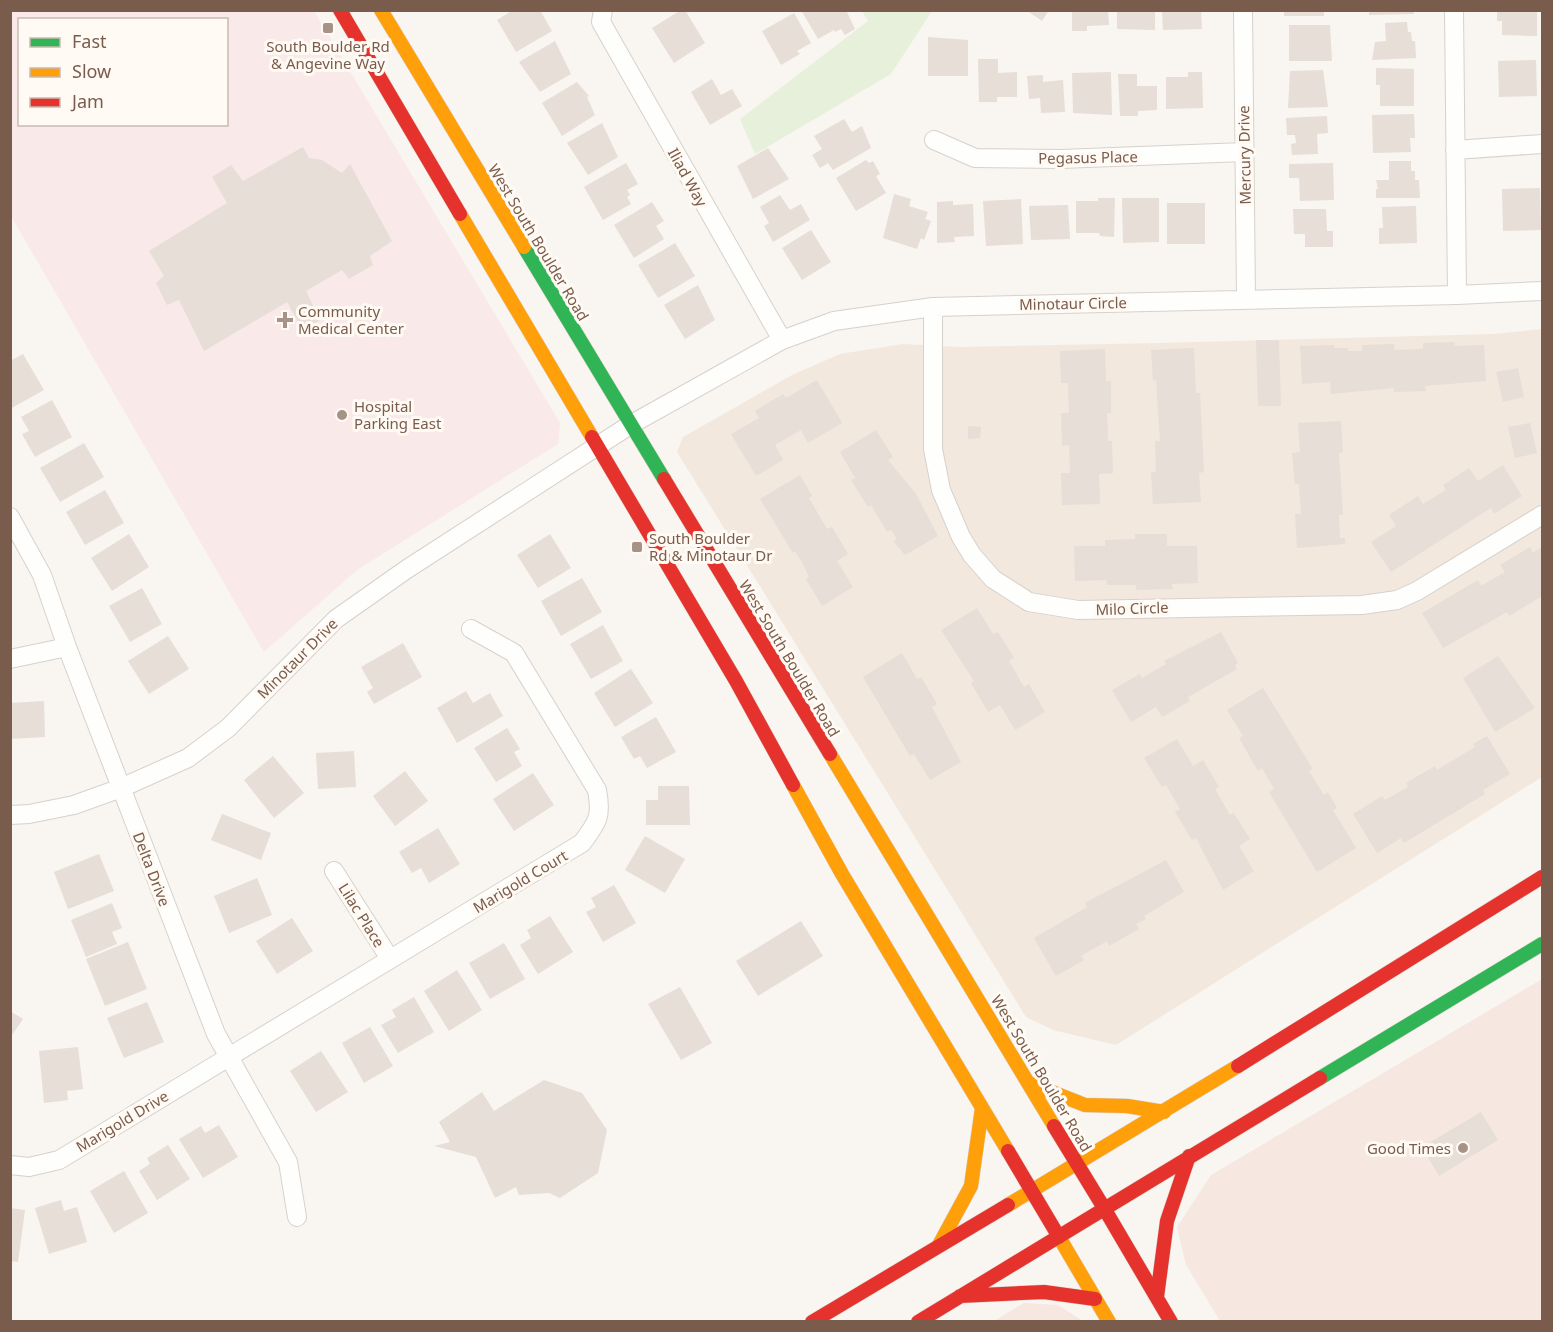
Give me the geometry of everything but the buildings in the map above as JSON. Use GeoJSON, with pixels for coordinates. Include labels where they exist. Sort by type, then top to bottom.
{"type":"FeatureCollection","features":[{"type":"Feature","properties":{"kind":"main road"},"geometry":{"type":"LineString","coordinates":[[340,10],[736,681],[842,874],[1109,1322]]}},
{"type":"Feature","properties":{"kind":"main road","name":"West South Boulder Road"},"geometry":{"type":"LineString","coordinates":[[381,10],[1172,1322]]}},
{"type":"Feature","properties":{"kind":"main road"},"geometry":{"type":"LineString","coordinates":[[812,1322],[1164,1112],[1542,877]]}},
{"type":"Feature","properties":{"kind":"main road"},"geometry":{"type":"LineString","coordinates":[[918,1322],[1542,944]]}},
{"type":"Feature","properties":{"kind":"main road"},"geometry":{"type":"LineString","coordinates":[[1029,1083],[1085,1106],[1127,1106],[1164,1112]]}},
{"type":"Feature","properties":{"kind":"main road"},"geometry":{"type":"LineString","coordinates":[[939,1245],[971,1186],[982,1108]]}},
{"type":"Feature","properties":{"kind":"main road"},"geometry":{"type":"LineString","coordinates":[[1157,1297],[1167,1221],[1189,1156]]}},
{"type":"Feature","properties":{"kind":"main road"},"geometry":{"type":"LineString","coordinates":[[960,1296],[1039,1290],[1070,1293],[1095,1299]]}},
{"type":"Feature","properties":{"kind":"street","name":"Iliad Way"},"geometry":{"type":"LineString","coordinates":[[603,10],[601,22],[782,340]]}},
{"type":"Feature","properties":{"kind":"street","name":"Mercury Drive"},"geometry":{"type":"LineString","coordinates":[[1243,10],[1246,299]]}},
{"type":"Feature","properties":{"kind":"street"},"geometry":{"type":"LineString","coordinates":[[1454,10],[1457,79],[1455,150],[1457,295]]}},
{"type":"Feature","properties":{"kind":"street","name":"Pegasus Place"},"geometry":{"type":"LineString","coordinates":[[934,140],[975,158],[1061,159],[1244,152]]}},
{"type":"Feature","properties":{"kind":"street"},"geometry":{"type":"LineString","coordinates":[[1455,150],[1542,144]]}},
{"type":"Feature","properties":{"kind":"street","name":"Minotaur Circle"},"geometry":{"type":"LineString","coordinates":[[630,425],[782,340],[834,321],[933,307],[1542,291]]}},
{"type":"Feature","properties":{"kind":"street","name":"Milo Circle"},"geometry":{"type":"LineString","coordinates":[[933,307],[933,449],[941,489],[960,537],[972,555],[993,579],[1029,602],[1078,610],[1362,605],[1397,600],[1417,591],[1542,515]]}},
{"type":"Feature","properties":{"kind":"street","name":"Minotaur Drive"},"geometry":{"type":"LineString","coordinates":[[10,815],[29,814],[74,805],[121,788],[188,758],[228,728],[336,619],[406,569],[630,425]]}},
{"type":"Feature","properties":{"kind":"street","name":"Delta Drive"},"geometry":{"type":"LineString","coordinates":[[10,517],[42,575],[67,647],[216,1034],[288,1162],[297,1217]]}},
{"type":"Feature","properties":{"kind":"street","name":"Marigold Court"},"geometry":{"type":"LineString","coordinates":[[229,1059],[582,843],[594,827],[601,811],[597,790],[514,653],[471,629]]}},
{"type":"Feature","properties":{"kind":"street"},"geometry":{"type":"LineString","coordinates":[[10,659],[67,647]]}},
{"type":"Feature","properties":{"kind":"street","name":"Lilac Place"},"geometry":{"type":"LineString","coordinates":[[334,871],[390,959]]}},
{"type":"Feature","properties":{"kind":"street","name":"Marigold Drive"},"geometry":{"type":"LineString","coordinates":[[10,1165],[29,1167],[58,1160],[229,1059]]}},
{"type":"Feature","properties":{"kind":"shaded area","name":"Community Medical Center"},"geometry":{"type":"Polygon","coordinates":[[[10,11],[314,11],[560,423],[558,444],[357,570],[264,652],[11,216],[10,11]]]}},
{"type":"Feature","properties":{"kind":"shaded area"},"geometry":{"type":"Polygon","coordinates":[[[1542,329],[1542,777],[1116,1045],[1053,1030],[1026,1017],[677,452],[683,437],[792,375],[840,354],[903,344],[959,347],[1160,343],[1493,334],[1542,329]]]}},
{"type":"Feature","properties":{"kind":"shaded area"},"geometry":{"type":"Polygon","coordinates":[[[1542,979],[1542,1321],[1220,1321],[1186,1265],[1177,1227],[1211,1175],[1542,979]]]}},
{"type":"Feature","properties":{"kind":"shaded area"},"geometry":{"type":"Polygon","coordinates":[[[1024,1303],[1058,1305],[1083,1321],[992,1322],[1024,1303]]]}},
{"type":"Feature","properties":{"kind":"green space"},"geometry":{"type":"Polygon","coordinates":[[[862,11],[932,11],[891,74],[755,154],[740,119],[868,21],[862,11]]]}},
{"type":"Feature","properties":{"kind":"traffic: fast"},"geometry":{"type":"LineString","coordinates":[[524,247],[664,479]]}},
{"type":"Feature","properties":{"kind":"traffic: fast"},"geometry":{"type":"LineString","coordinates":[[1320,1078],[1542,944]]}},
{"type":"Feature","properties":{"kind":"traffic: slow"},"geometry":{"type":"LineString","coordinates":[[381,10],[524,247]]}},
{"type":"Feature","properties":{"kind":"traffic: slow"},"geometry":{"type":"LineString","coordinates":[[460,214],[592,437]]}},
{"type":"Feature","properties":{"kind":"traffic: slow"},"geometry":{"type":"LineString","coordinates":[[830,754],[1054,1126]]}},
{"type":"Feature","properties":{"kind":"traffic: slow"},"geometry":{"type":"LineString","coordinates":[[793,785],[842,874],[1008,1151]]}},
{"type":"Feature","properties":{"kind":"traffic: slow"},"geometry":{"type":"LineString","coordinates":[[1008,1205],[1238,1066]]}},
{"type":"Feature","properties":{"kind":"traffic: slow"},"geometry":{"type":"LineString","coordinates":[[1029,1083],[1085,1105],[1127,1106],[1164,1112]]}},
{"type":"Feature","properties":{"kind":"traffic: slow"},"geometry":{"type":"LineString","coordinates":[[939,1245],[971,1186],[982,1108]]}},
{"type":"Feature","properties":{"kind":"traffic: slow"},"geometry":{"type":"LineString","coordinates":[[1059,1237],[1109,1322]]}},
{"type":"Feature","properties":{"kind":"traffic: jam"},"geometry":{"type":"LineString","coordinates":[[340,10],[460,214]]}},
{"type":"Feature","properties":{"kind":"traffic: jam"},"geometry":{"type":"LineString","coordinates":[[592,437],[736,681],[793,785]]}},
{"type":"Feature","properties":{"kind":"traffic: jam"},"geometry":{"type":"LineString","coordinates":[[664,479],[830,754]]}},
{"type":"Feature","properties":{"kind":"traffic: jam"},"geometry":{"type":"LineString","coordinates":[[1238,1066],[1542,877]]}},
{"type":"Feature","properties":{"kind":"traffic: jam"},"geometry":{"type":"LineString","coordinates":[[918,1322],[1320,1078]]}},
{"type":"Feature","properties":{"kind":"traffic: jam"},"geometry":{"type":"LineString","coordinates":[[1054,1126],[1104,1208]]}},
{"type":"Feature","properties":{"kind":"traffic: jam"},"geometry":{"type":"LineString","coordinates":[[1008,1151],[1059,1237]]}},
{"type":"Feature","properties":{"kind":"traffic: jam"},"geometry":{"type":"LineString","coordinates":[[1157,1297],[1167,1221],[1189,1156]]}},
{"type":"Feature","properties":{"kind":"traffic: jam"},"geometry":{"type":"LineString","coordinates":[[812,1322],[1008,1205]]}},
{"type":"Feature","properties":{"kind":"traffic: jam"},"geometry":{"type":"LineString","coordinates":[[1104,1208],[1171,1322]]}},
{"type":"Feature","properties":{"kind":"traffic: jam"},"geometry":{"type":"LineString","coordinates":[[960,1296],[1044,1292],[1095,1299]]}},
{"type":"Feature","properties":{"kind":"place","name":"South Boulder Rd & Angevine Way"},"geometry":{"type":"Point","coordinates":[328,28]}},
{"type":"Feature","properties":{"kind":"place","name":"Community Medical Center"},"geometry":{"type":"Point","coordinates":[285,320]}},
{"type":"Feature","properties":{"kind":"place","name":"Hospital Parking East"},"geometry":{"type":"Point","coordinates":[342,415]}},
{"type":"Feature","properties":{"kind":"place","name":"South Boulder Rd & Minotaur Dr"},"geometry":{"type":"Point","coordinates":[637,547]}},
{"type":"Feature","properties":{"kind":"place","name":"Good Times"},"geometry":{"type":"Point","coordinates":[1463,1148]}}]}
